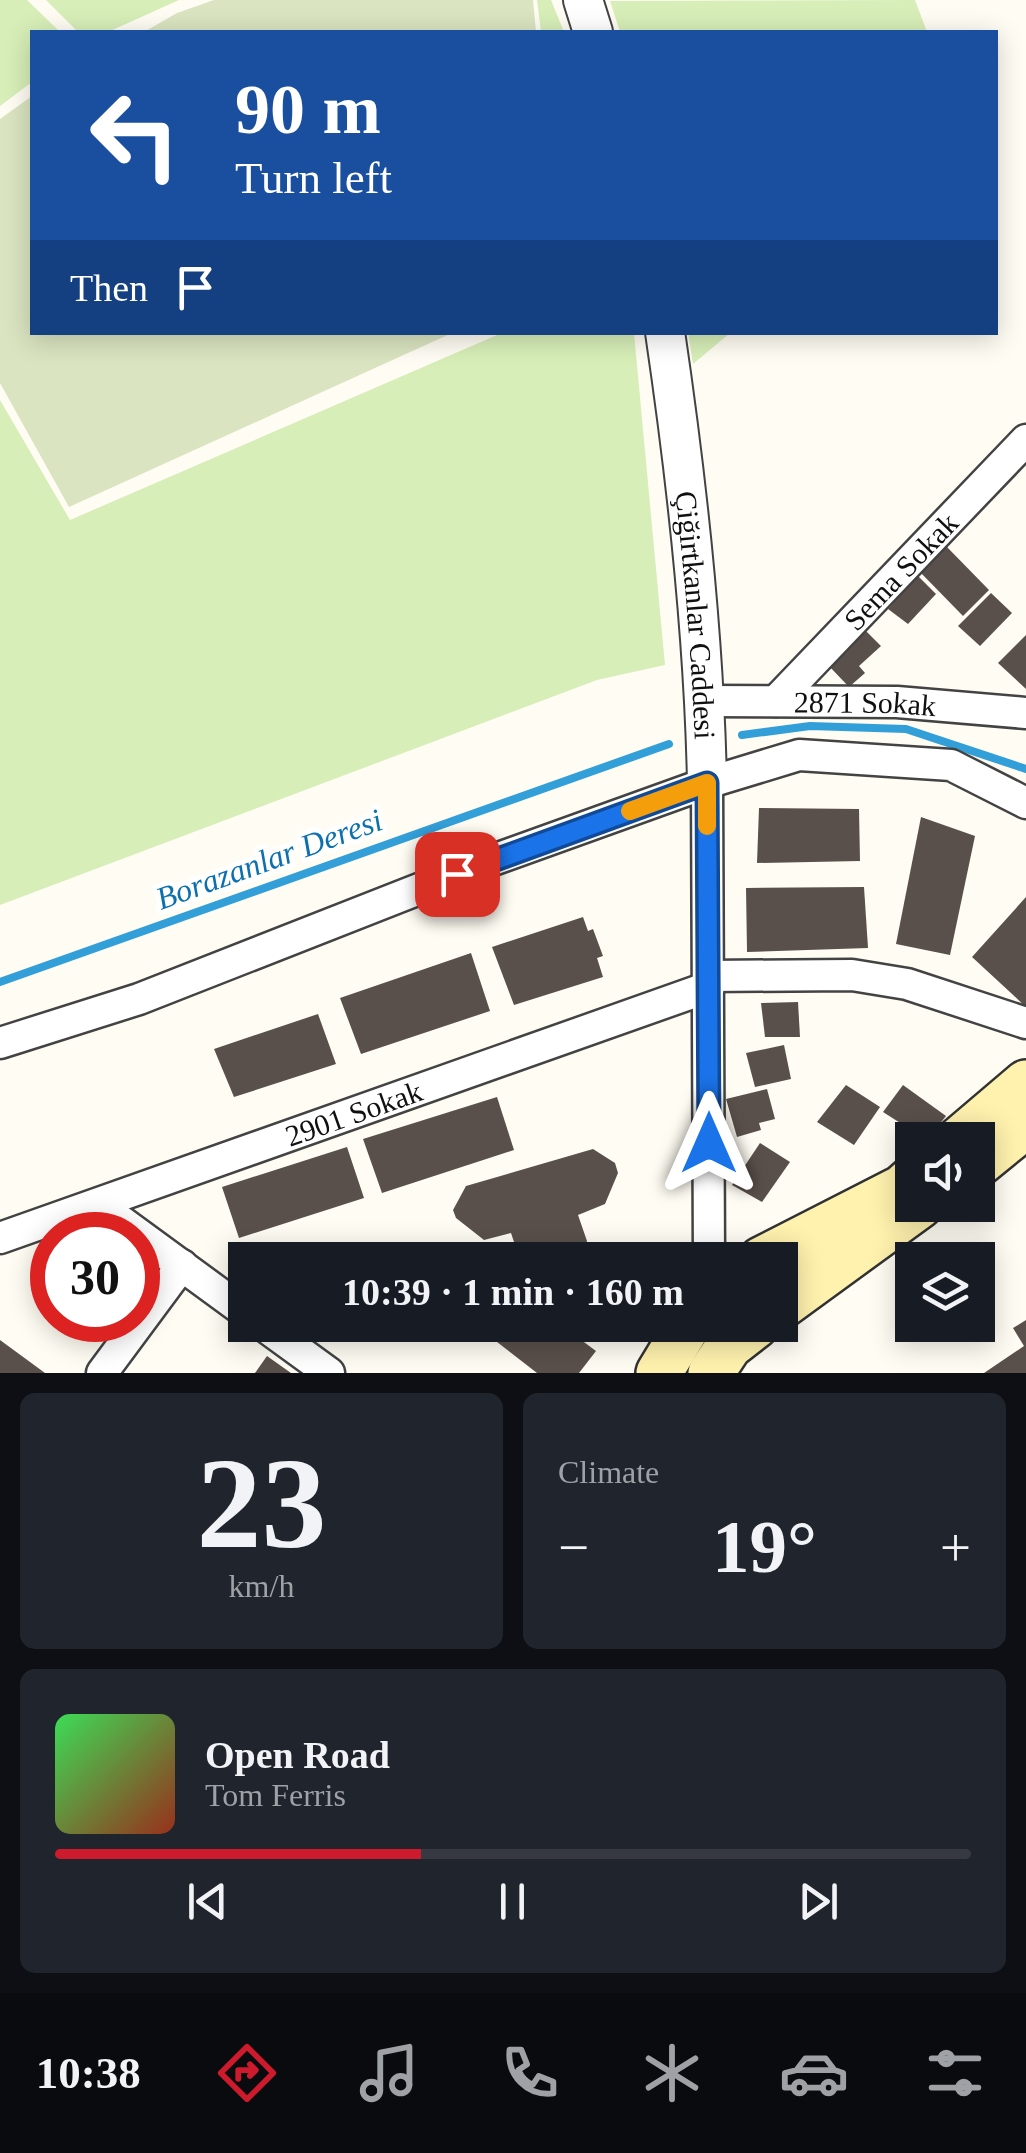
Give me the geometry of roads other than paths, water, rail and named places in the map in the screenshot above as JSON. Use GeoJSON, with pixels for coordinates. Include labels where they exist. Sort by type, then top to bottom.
{"type":"FeatureCollection","features":[{"type":"Feature","properties":{"kind":"main road"},"geometry":{"type":"LineString","coordinates":[[980,1122],[1026,1083]]}},
{"type":"Feature","properties":{"kind":"main road"},"geometry":{"type":"LineString","coordinates":[[995,1150],[1026,1125]]}},
{"type":"Feature","properties":{"kind":"main road"},"geometry":{"type":"LineString","coordinates":[[796,1242],[895,1192]]}},
{"type":"Feature","properties":{"kind":"main road"},"geometry":{"type":"LineString","coordinates":[[798,1293],[896,1222]]}},
{"type":"Feature","properties":{"kind":"main road"},"geometry":{"type":"LineString","coordinates":[[660,1373],[678,1342]]}},
{"type":"Feature","properties":{"kind":"street"},"geometry":{"type":"LineString","coordinates":[[583,0],[592,30]]}},
{"type":"Feature","properties":{"kind":"street","name":"Çiğirtkanlar Caddesi"},"geometry":{"type":"LineString","coordinates":[[664,335],[679,426],[705,701],[709,1242]]}},
{"type":"Feature","properties":{"kind":"street","name":"Sema Sokak"},"geometry":{"type":"LineString","coordinates":[[776,702],[1026,440]]}},
{"type":"Feature","properties":{"kind":"street","name":"2871 Sokak"},"geometry":{"type":"LineString","coordinates":[[705,701],[898,702],[1026,714]]}},
{"type":"Feature","properties":{"kind":"street"},"geometry":{"type":"LineString","coordinates":[[0,1042],[140,999],[492,860],[707,783],[799,756],[951,766],[1026,803]]}},
{"type":"Feature","properties":{"kind":"street","name":"2901 Sokak"},"geometry":{"type":"LineString","coordinates":[[0,1238],[100,1205],[709,981],[852,975],[907,984],[1026,1024]]}},
{"type":"Feature","properties":{"kind":"street"},"geometry":{"type":"LineString","coordinates":[[100,1205],[228,1300]]}},
{"type":"Feature","properties":{"kind":"street"},"geometry":{"type":"LineString","coordinates":[[102,1373],[182,1266]]}},
{"type":"Feature","properties":{"kind":"street"},"geometry":{"type":"LineString","coordinates":[[286,1342],[329,1373]]}},
{"type":"Feature","properties":{"kind":"waterway","name":"Borazanlar Deresi"},"geometry":{"type":"LineString","coordinates":[[742,735],[810,726],[906,729],[1026,769]]}},
{"type":"Feature","properties":{"kind":"waterway","name":"Borazanlar Deresi"},"geometry":{"type":"LineString","coordinates":[[0,982],[669,744]]}}]}
